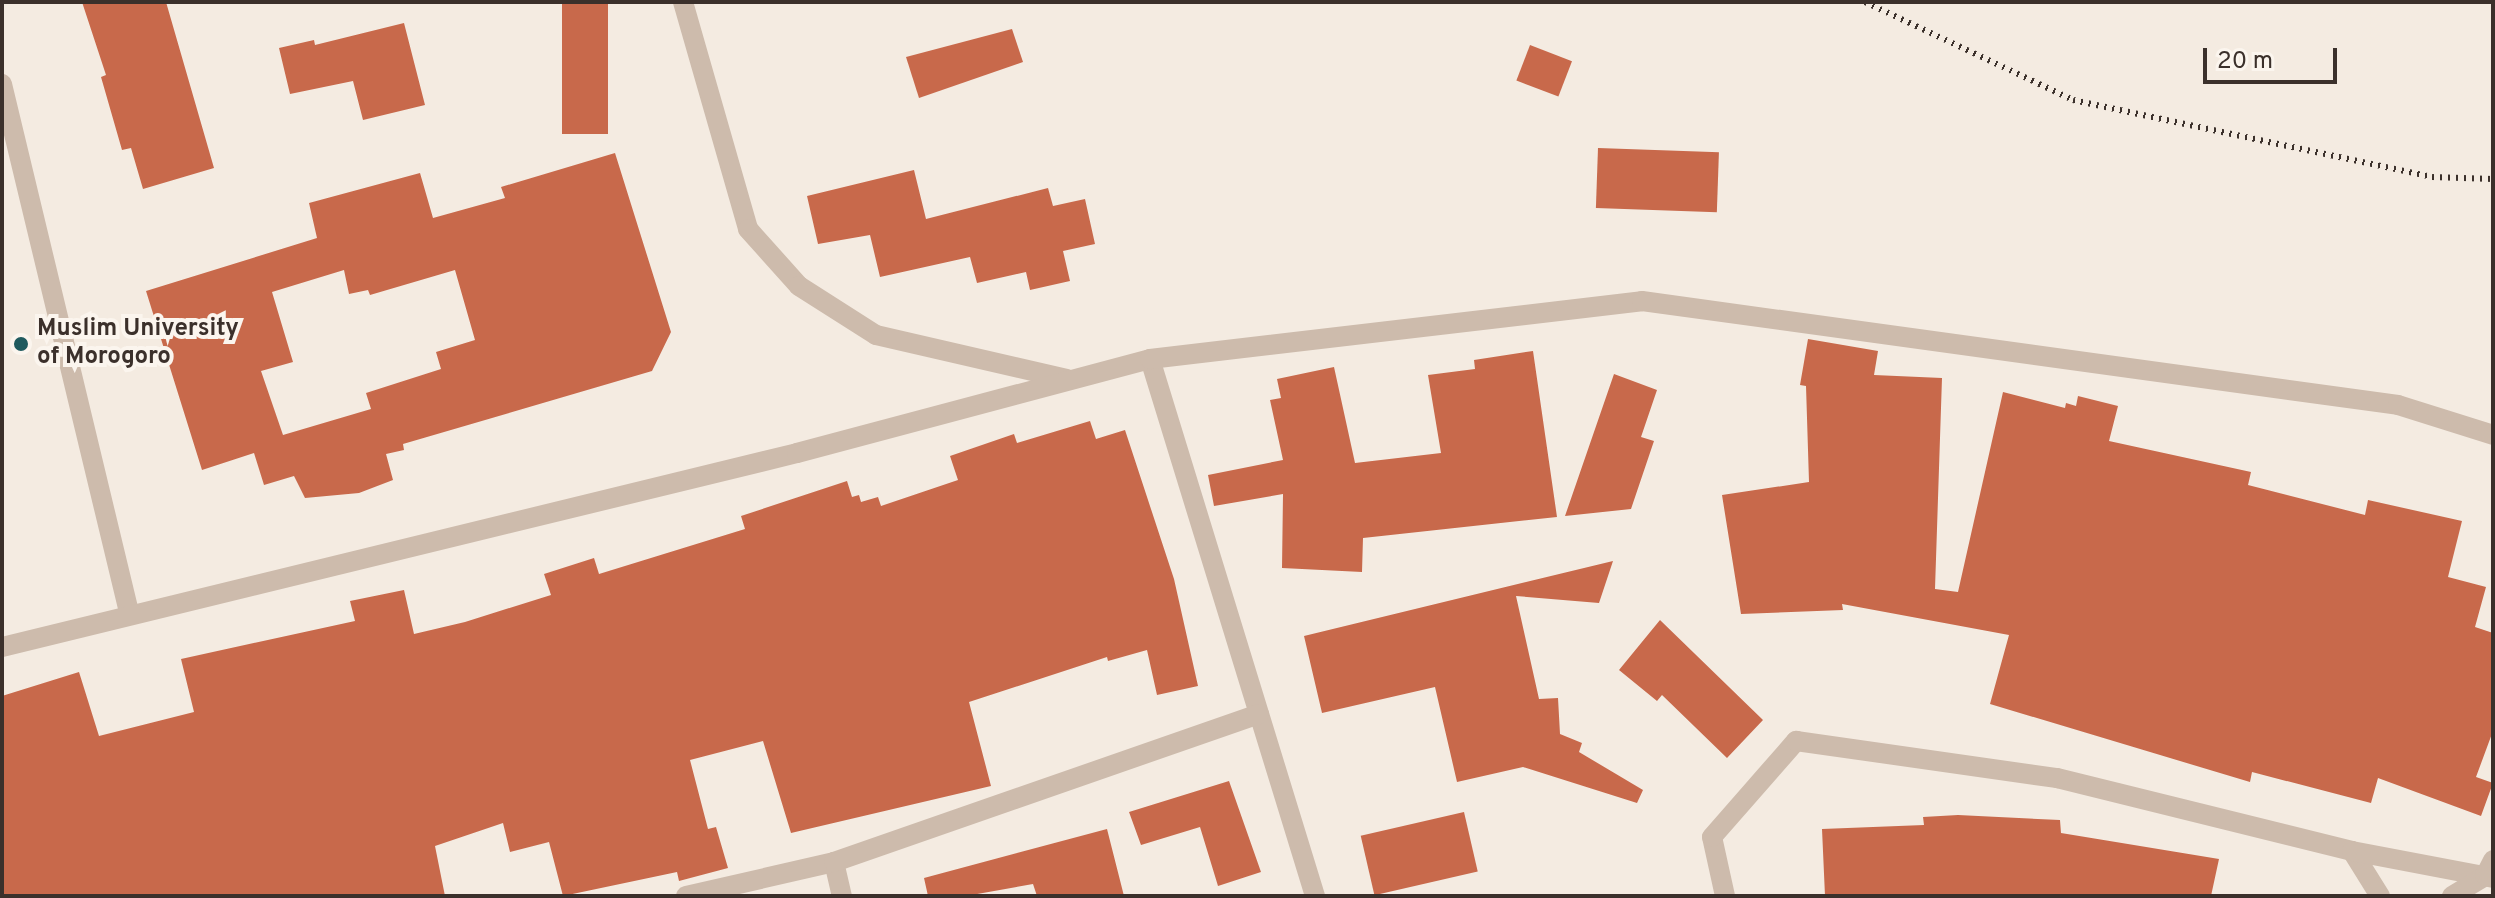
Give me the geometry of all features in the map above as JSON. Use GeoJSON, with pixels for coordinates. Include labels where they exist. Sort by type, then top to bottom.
{"type":"FeatureCollection","features":[{"type":"Feature","properties":{"kind":"street"},"geometry":{"type":"LineString","coordinates":[[683,2],[748,229],[799,286],[876,335],[1071,380]]}},
{"type":"Feature","properties":{"kind":"street"},"geometry":{"type":"LineString","coordinates":[[2,84],[129,612]]}},
{"type":"Feature","properties":{"kind":"street"},"geometry":{"type":"LineString","coordinates":[[2,647],[129,612],[797,453],[1150,359],[1642,301],[2398,405],[2493,435]]}},
{"type":"Feature","properties":{"kind":"street"},"geometry":{"type":"LineString","coordinates":[[1150,359],[1315,896]]}},
{"type":"Feature","properties":{"kind":"street"},"geometry":{"type":"LineString","coordinates":[[686,896],[834,862],[1259,714]]}},
{"type":"Feature","properties":{"kind":"street"},"geometry":{"type":"LineString","coordinates":[[1725,896],[1712,837],[1796,741],[2057,778],[2352,851],[2490,871]]}},
{"type":"Feature","properties":{"kind":"street"},"geometry":{"type":"LineString","coordinates":[[2352,851],[2380,896]]}},
{"type":"Feature","properties":{"kind":"street"},"geometry":{"type":"LineString","coordinates":[[834,862],[842,896]]}},
{"type":"Feature","properties":{"kind":"street"},"geometry":{"type":"LineString","coordinates":[[2452,896],[2490,871]]}},
{"type":"Feature","properties":{"kind":"building"},"geometry":{"type":"Polygon","coordinates":[[[82,2],[166,2],[214,168],[143,189],[131,148],[122,150],[101,77],[106,75],[82,2]]]}},
{"type":"Feature","properties":{"kind":"building"},"geometry":{"type":"Polygon","coordinates":[[[562,2],[608,2],[608,134],[562,134],[562,2]]]}},
{"type":"Feature","properties":{"kind":"building"},"geometry":{"type":"Polygon","coordinates":[[[404,23],[425,105],[363,120],[353,81],[290,94],[279,48],[314,40],[315,45],[404,23]]]}},
{"type":"Feature","properties":{"kind":"building"},"geometry":{"type":"Polygon","coordinates":[[[1012,29],[1023,62],[919,98],[906,57],[1012,29]]]}},
{"type":"Feature","properties":{"kind":"building"},"geometry":{"type":"Polygon","coordinates":[[[1530,45],[1572,61],[1558,97],[1516,80],[1530,45]]]}},
{"type":"Feature","properties":{"kind":"building"},"geometry":{"type":"Polygon","coordinates":[[[1598,148],[1719,152],[1717,212],[1596,208],[1598,148]]]}},
{"type":"Feature","properties":{"kind":"building"},"geometry":{"type":"Polygon","coordinates":[[[615,153],[671,332],[652,371],[403,444],[404,450],[386,454],[393,480],[359,493],[305,498],[294,476],[264,485],[254,453],[202,470],[146,291],[317,238],[309,203],[420,173],[433,218],[505,198],[501,187],[615,153]],[[344,270],[272,292],[293,362],[261,371],[283,435],[371,409],[366,393],[441,369],[436,352],[475,340],[455,270],[370,295],[368,290],[349,294],[344,270]]]}},
{"type":"Feature","properties":{"kind":"building"},"geometry":{"type":"Polygon","coordinates":[[[914,170],[926,219],[1048,188],[1053,206],[1085,199],[1095,244],[1063,251],[1070,281],[1030,290],[1026,272],[977,283],[970,257],[880,277],[870,235],[818,244],[807,196],[914,170]]]}},
{"type":"Feature","properties":{"kind":"building"},"geometry":{"type":"Polygon","coordinates":[[[1808,339],[1878,351],[1874,375],[1942,378],[1935,589],[1958,592],[2003,392],[2065,408],[2066,403],[2076,406],[2078,396],[2118,406],[2109,441],[2251,472],[2248,485],[2365,515],[2368,500],[2462,521],[2448,577],[2486,587],[2475,627],[2493,633],[2493,731],[2476,777],[2493,783],[2481,816],[2378,778],[2371,803],[2252,772],[2250,782],[1990,704],[2009,635],[1842,604],[1843,610],[1741,614],[1722,495],[1809,482],[1806,386],[1800,385],[1808,339]]]}},
{"type":"Feature","properties":{"kind":"building"},"geometry":{"type":"Polygon","coordinates":[[[1533,351],[1557,517],[1363,538],[1362,572],[1282,568],[1283,494],[1214,506],[1208,475],[1283,460],[1270,400],[1281,398],[1277,379],[1334,367],[1355,463],[1441,453],[1428,375],[1475,369],[1474,360],[1533,351]]]}},
{"type":"Feature","properties":{"kind":"building"},"geometry":{"type":"Polygon","coordinates":[[[1614,374],[1657,390],[1641,437],[1654,441],[1631,509],[1565,516],[1614,374]]]}},
{"type":"Feature","properties":{"kind":"building"},"geometry":{"type":"Polygon","coordinates":[[[1090,421],[1096,439],[1125,430],[1174,579],[1198,686],[1157,695],[1147,650],[1108,661],[1107,657],[969,702],[991,786],[791,833],[763,741],[690,760],[708,829],[716,827],[728,868],[679,881],[677,872],[563,896],[549,842],[510,852],[503,823],[435,846],[445,896],[2,896],[2,696],[79,672],[99,736],[194,712],[181,659],[355,621],[350,601],[404,590],[414,634],[465,622],[551,595],[544,574],[594,558],[599,574],[745,529],[741,516],[847,481],[852,497],[859,495],[861,502],[878,497],[881,506],[958,480],[950,456],[1014,434],[1017,443],[1090,421]]]}},
{"type":"Feature","properties":{"kind":"building"},"geometry":{"type":"Polygon","coordinates":[[[1613,561],[1599,603],[1516,596],[1539,699],[1558,698],[1560,734],[1582,743],[1579,752],[1643,790],[1637,803],[1523,767],[1457,782],[1435,687],[1322,713],[1304,636],[1613,561]]]}},
{"type":"Feature","properties":{"kind":"building"},"geometry":{"type":"Polygon","coordinates":[[[1660,620],[1763,720],[1727,758],[1662,695],[1657,701],[1619,670],[1660,620]]]}},
{"type":"Feature","properties":{"kind":"building"},"geometry":{"type":"Polygon","coordinates":[[[1229,781],[1261,872],[1218,886],[1200,827],[1141,845],[1129,812],[1229,781]]]}},
{"type":"Feature","properties":{"kind":"building"},"geometry":{"type":"Polygon","coordinates":[[[1464,812],[1478,871],[1374,895],[1361,836],[1464,812]]]}},
{"type":"Feature","properties":{"kind":"building"},"geometry":{"type":"Polygon","coordinates":[[[1958,815],[2060,820],[2061,833],[2219,859],[2211,896],[1825,896],[1822,829],[1924,825],[1923,817],[1958,815]]]}},
{"type":"Feature","properties":{"kind":"building"},"geometry":{"type":"Polygon","coordinates":[[[1107,829],[1124,896],[1037,896],[1033,884],[966,896],[928,896],[924,878],[1107,829]]]}},
{"type":"Feature","properties":{"kind":"railway"},"geometry":{"type":"LineString","coordinates":[[1865,2],[2073,100],[2432,177],[2493,179]]}},
{"type":"Feature","properties":{"kind":"place","name":"Muslim University of Morogoro"},"geometry":{"type":"Point","coordinates":[21,344]}}]}
